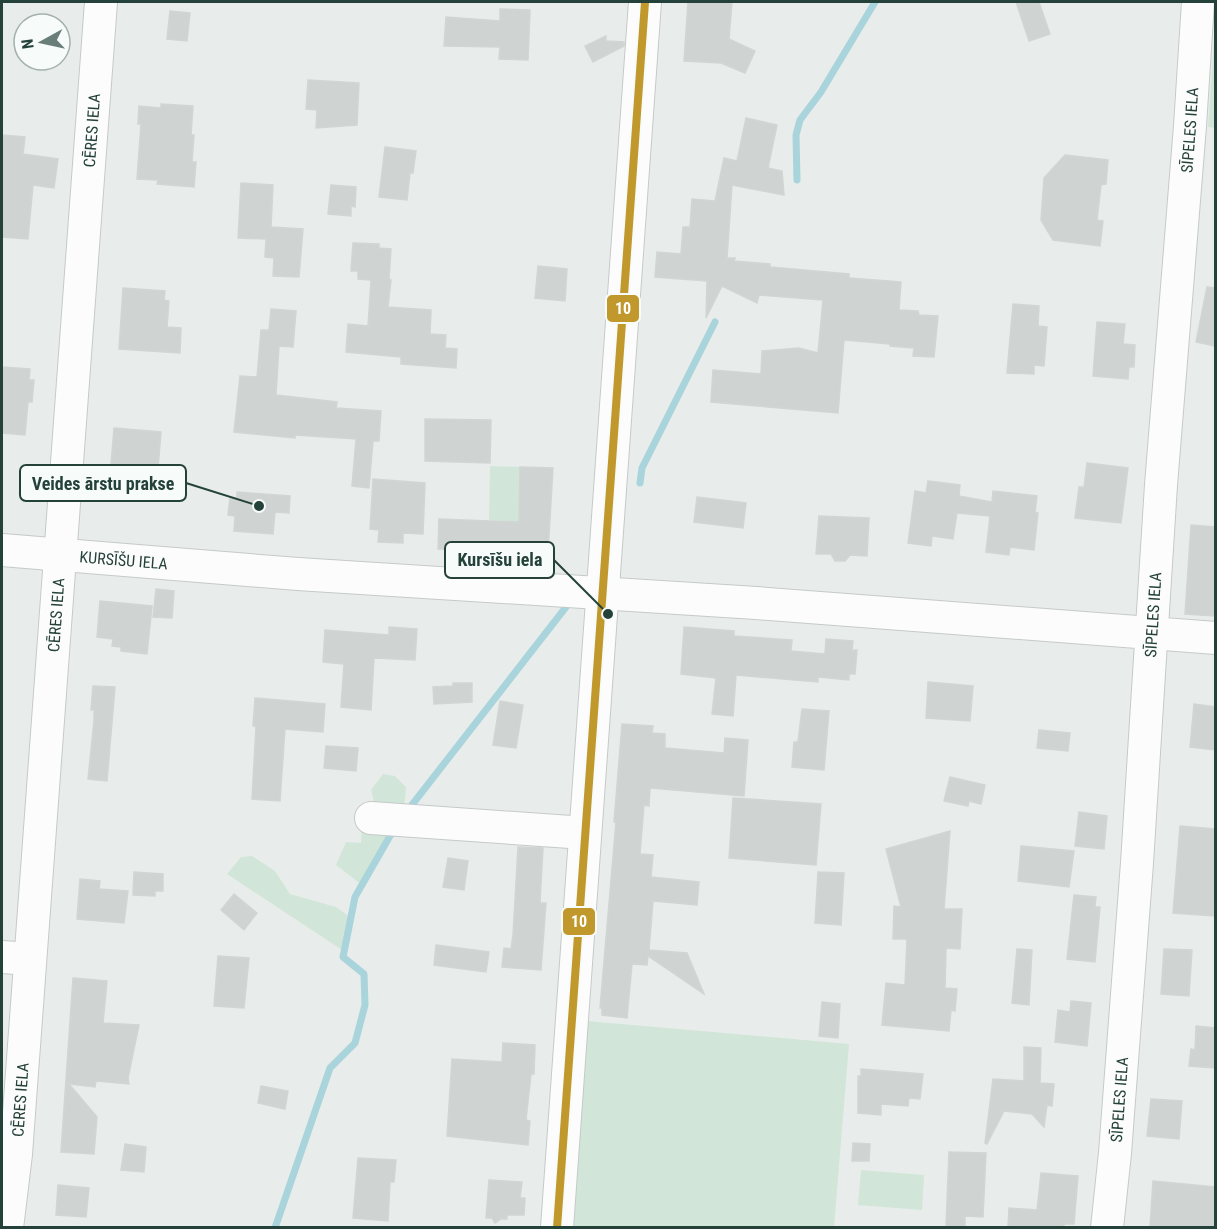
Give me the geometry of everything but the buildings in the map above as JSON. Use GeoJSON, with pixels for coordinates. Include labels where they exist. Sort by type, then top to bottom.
{"type":"FeatureCollection","features":[{"type":"Feature","properties":{"kind":"street","name":"CĒRES IELA"},"geometry":{"type":"LineString","coordinates":[[6,1216],[16,1154],[16,958],[61,554],[101,2]]}},
{"type":"Feature","properties":{"kind":"street"},"geometry":{"type":"LineString","coordinates":[[557,1227],[645,2]]}},
{"type":"Feature","properties":{"kind":"street","name":"SĪPELES IELA"},"geometry":{"type":"LineString","coordinates":[[1107,1227],[1137,863],[1198,2]]}},
{"type":"Feature","properties":{"kind":"street","name":"KURSĪŠU IELA"},"geometry":{"type":"LineString","coordinates":[[2,550],[298,574],[829,608],[1215,638]]}},
{"type":"Feature","properties":{"kind":"street"},"geometry":{"type":"LineString","coordinates":[[371,818],[585,833]]}},
{"type":"Feature","properties":{"kind":"green space"},"geometry":{"type":"Polygon","coordinates":[[[1215,25],[1215,128],[1208,127],[1215,25]]]}},
{"type":"Feature","properties":{"kind":"green space"},"geometry":{"type":"Polygon","coordinates":[[[490,466],[520,467],[519,522],[489,520],[490,466]]]}},
{"type":"Feature","properties":{"kind":"green space"},"geometry":{"type":"Polygon","coordinates":[[[383,774],[395,776],[406,787],[404,811],[376,809],[371,790],[383,774]]]}},
{"type":"Feature","properties":{"kind":"green space"},"geometry":{"type":"Polygon","coordinates":[[[362,824],[395,827],[362,885],[336,865],[346,842],[361,843],[362,824]]]}},
{"type":"Feature","properties":{"kind":"green space"},"geometry":{"type":"Polygon","coordinates":[[[252,856],[275,871],[290,894],[336,907],[351,918],[345,952],[227,874],[241,857],[252,856]]]}},
{"type":"Feature","properties":{"kind":"green space"},"geometry":{"type":"Polygon","coordinates":[[[587,1021],[849,1044],[834,1227],[572,1228],[587,1021]]]}},
{"type":"Feature","properties":{"kind":"green space"},"geometry":{"type":"Polygon","coordinates":[[[861,1170],[924,1175],[922,1210],[858,1205],[861,1170]]]}},
{"type":"Feature","properties":{"kind":"waterway"},"geometry":{"type":"LineString","coordinates":[[797,180],[796,135],[800,120],[821,92],[875,2]]}},
{"type":"Feature","properties":{"kind":"waterway"},"geometry":{"type":"LineString","coordinates":[[640,483],[642,468],[715,322]]}},
{"type":"Feature","properties":{"kind":"waterway"},"geometry":{"type":"LineString","coordinates":[[408,810],[566,607]]}},
{"type":"Feature","properties":{"kind":"waterway"},"geometry":{"type":"LineString","coordinates":[[275,1228],[330,1068],[355,1043],[365,1005],[364,974],[343,957],[355,897],[394,829]]}},
{"type":"Feature","properties":{"kind":"transit line","name":"10"},"geometry":{"type":"LineString","coordinates":[[557,1228],[645,2]]}},
{"type":"Feature","properties":{"kind":"place","name":"Veides ārstu prakse"},"geometry":{"type":"Point","coordinates":[259,506]}},
{"type":"Feature","properties":{"kind":"place","name":"Kursīšu iela"},"geometry":{"type":"Point","coordinates":[608,614]}}]}
